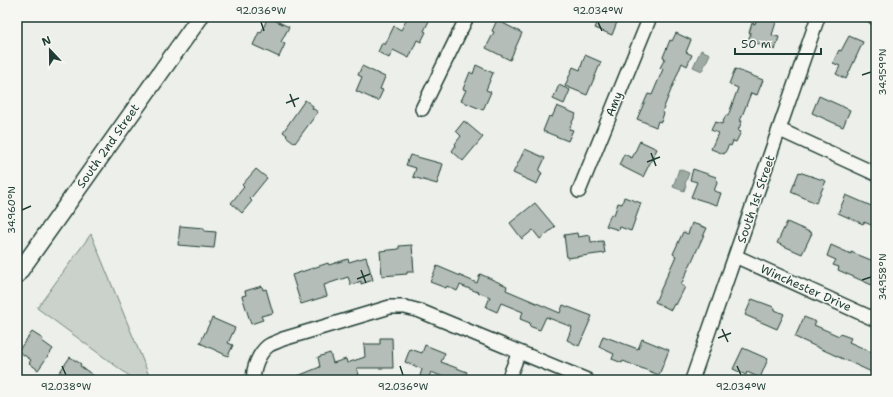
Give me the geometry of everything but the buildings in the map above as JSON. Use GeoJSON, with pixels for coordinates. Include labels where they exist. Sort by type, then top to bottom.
{"type":"FeatureCollection","features":[{"type":"Feature","properties":{"kind":"main road","name":"South 2nd Street"},"geometry":{"type":"LineString","coordinates":[[17,275],[200,17]]}},
{"type":"Feature","properties":{"kind":"street"},"geometry":{"type":"LineString","coordinates":[[422,109],[467,17]]}},
{"type":"Feature","properties":{"kind":"street","name":"Amy"},"geometry":{"type":"LineString","coordinates":[[579,191],[650,17]]}},
{"type":"Feature","properties":{"kind":"street","name":"South 1st Street"},"geometry":{"type":"LineString","coordinates":[[692,380],[818,17]]}},
{"type":"Feature","properties":{"kind":"street"},"geometry":{"type":"LineString","coordinates":[[780,130],[876,174]]}},
{"type":"Feature","properties":{"kind":"street","name":"Winchester Drive"},"geometry":{"type":"LineString","coordinates":[[735,256],[876,320]]}},
{"type":"Feature","properties":{"kind":"street"},"geometry":{"type":"LineString","coordinates":[[254,380],[255,367],[261,354],[268,346],[283,339],[390,307],[405,307],[420,311],[587,380]]}},
{"type":"Feature","properties":{"kind":"street"},"geometry":{"type":"LineString","coordinates":[[508,380],[518,352]]}},
{"type":"Feature","properties":{"kind":"shaded area"},"geometry":{"type":"Polygon","coordinates":[[[701,50],[710,54],[702,71],[693,67],[701,50]]]}},
{"type":"Feature","properties":{"kind":"shaded area"},"geometry":{"type":"Polygon","coordinates":[[[679,169],[689,173],[684,191],[673,187],[679,169]]]}},
{"type":"Feature","properties":{"kind":"shaded area"},"geometry":{"type":"Polygon","coordinates":[[[91,234],[150,378],[146,380],[135,380],[37,308],[91,234]]]}}]}
